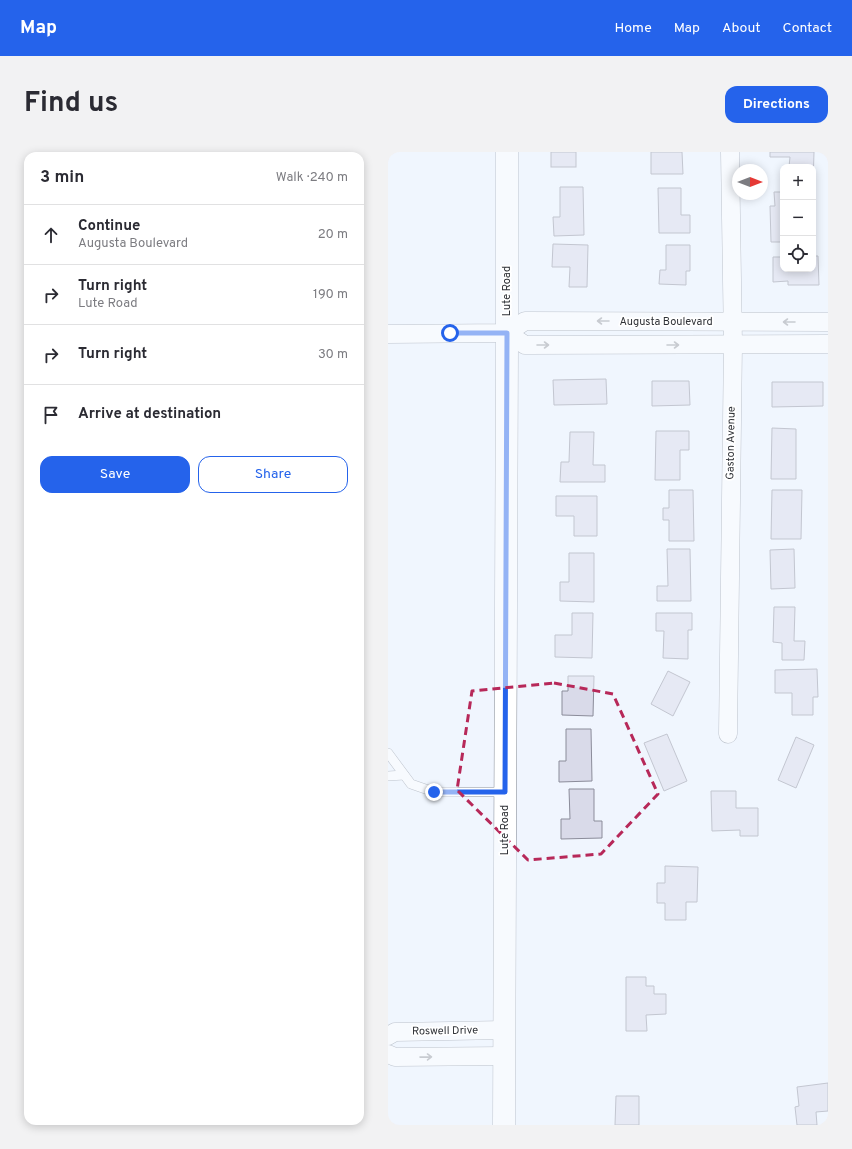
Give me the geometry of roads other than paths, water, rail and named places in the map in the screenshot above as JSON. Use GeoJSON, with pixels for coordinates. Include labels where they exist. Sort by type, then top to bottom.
{"type":"FeatureCollection","features":[{"type":"Feature","properties":{"kind":"street","name":"Lute Road"},"geometry":{"type":"LineString","coordinates":[[504,1125],[507,152]]}},
{"type":"Feature","properties":{"kind":"street","name":"Gaston Avenue"},"geometry":{"type":"LineString","coordinates":[[728,734],[732,344],[730,152]]}},
{"type":"Feature","properties":{"kind":"street","name":"Augusta Boulevard"},"geometry":{"type":"LineString","coordinates":[[828,322],[526,321],[507,333],[526,345],[828,344]]}},
{"type":"Feature","properties":{"kind":"street"},"geometry":{"type":"LineString","coordinates":[[388,334],[507,333]]}},
{"type":"Feature","properties":{"kind":"street","name":"Roswell Drive"},"geometry":{"type":"LineString","coordinates":[[388,1036],[395,1032],[504,1030]]}},
{"type":"Feature","properties":{"kind":"street"},"geometry":{"type":"LineString","coordinates":[[388,1054],[395,1057],[504,1056]]}},
{"type":"Feature","properties":{"kind":"lane"},"geometry":{"type":"LineString","coordinates":[[388,753],[411,784],[434,792],[505,792]]}},
{"type":"Feature","properties":{"kind":"lane"},"geometry":{"type":"LineString","coordinates":[[388,776],[404,775]]}}]}
